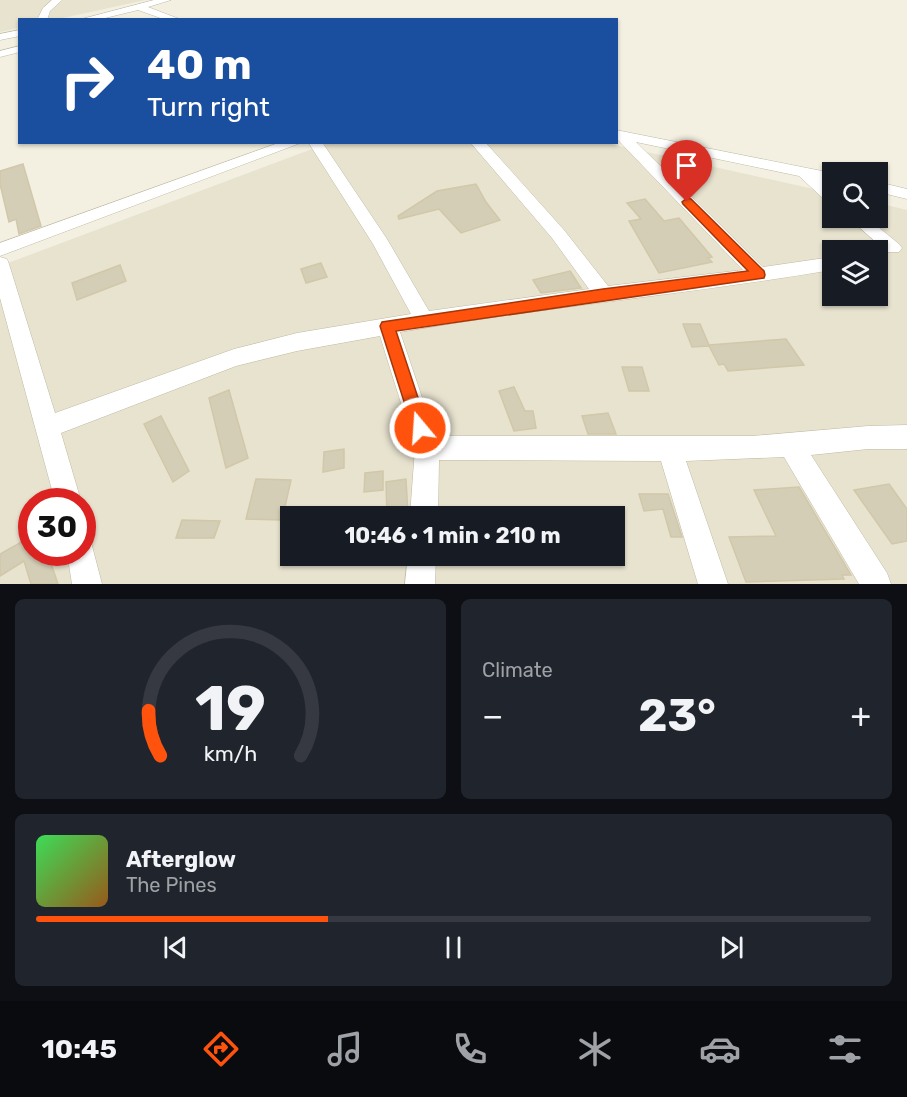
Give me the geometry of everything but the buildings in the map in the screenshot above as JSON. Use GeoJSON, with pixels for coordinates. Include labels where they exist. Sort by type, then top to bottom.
{"type":"FeatureCollection","features":[{"type":"Feature","properties":{"kind":"street"},"geometry":{"type":"LineString","coordinates":[[43,18],[46,10],[57,0]]}},
{"type":"Feature","properties":{"kind":"street"},"geometry":{"type":"LineString","coordinates":[[87,18],[138,3],[166,0]]}},
{"type":"Feature","properties":{"kind":"street"},"geometry":{"type":"LineString","coordinates":[[138,3],[172,17]]}},
{"type":"Feature","properties":{"kind":"street"},"geometry":{"type":"LineString","coordinates":[[0,37],[18,33]]}},
{"type":"Feature","properties":{"kind":"street"},"geometry":{"type":"LineString","coordinates":[[0,52],[18,50]]}},
{"type":"Feature","properties":{"kind":"street"},"geometry":{"type":"LineString","coordinates":[[619,135],[822,176]]}},
{"type":"Feature","properties":{"kind":"street"},"geometry":{"type":"LineString","coordinates":[[619,135],[759,275]]}},
{"type":"Feature","properties":{"kind":"street"},"geometry":{"type":"LineString","coordinates":[[0,250],[291,144]]}},
{"type":"Feature","properties":{"kind":"street"},"geometry":{"type":"LineString","coordinates":[[316,144],[408,286],[424,320]]}},
{"type":"Feature","properties":{"kind":"street"},"geometry":{"type":"LineString","coordinates":[[479,144],[558,234],[603,294]]}},
{"type":"Feature","properties":{"kind":"street"},"geometry":{"type":"LineString","coordinates":[[804,173],[822,188]]}},
{"type":"Feature","properties":{"kind":"street"},"geometry":{"type":"LineString","coordinates":[[888,189],[907,194]]}},
{"type":"Feature","properties":{"kind":"street"},"geometry":{"type":"LineString","coordinates":[[869,228],[893,247]]}},
{"type":"Feature","properties":{"kind":"street"},"geometry":{"type":"LineString","coordinates":[[0,264],[64,488]]}},
{"type":"Feature","properties":{"kind":"street"},"geometry":{"type":"LineString","coordinates":[[48,427],[234,358],[297,342],[424,320],[822,266]]}},
{"type":"Feature","properties":{"kind":"street"},"geometry":{"type":"LineString","coordinates":[[387,326],[427,448],[424,506]]}},
{"type":"Feature","properties":{"kind":"street"},"geometry":{"type":"LineString","coordinates":[[427,448],[670,450],[790,446],[877,435],[907,437]]}},
{"type":"Feature","properties":{"kind":"street"},"geometry":{"type":"LineString","coordinates":[[790,446],[876,584]]}},
{"type":"Feature","properties":{"kind":"street"},"geometry":{"type":"LineString","coordinates":[[670,450],[713,584]]}},
{"type":"Feature","properties":{"kind":"street"},"geometry":{"type":"LineString","coordinates":[[84,566],[87,584]]}},
{"type":"Feature","properties":{"kind":"street"},"geometry":{"type":"LineString","coordinates":[[420,584],[421,566]]}},
{"type":"Feature","properties":{"kind":"shaded area"},"geometry":{"type":"Polygon","coordinates":[[[0,0],[146,0],[63,18],[18,18],[18,28],[0,32],[0,0]]]}},
{"type":"Feature","properties":{"kind":"shaded area"},"geometry":{"type":"Polygon","coordinates":[[[325,144],[611,144],[822,191],[822,228],[888,228],[888,205],[907,210],[907,584],[0,584],[0,266],[325,144]]]}},
{"type":"Feature","properties":{"kind":"route"},"geometry":{"type":"LineString","coordinates":[[420,428],[387,326],[603,294],[759,275],[687,202]]}}]}
